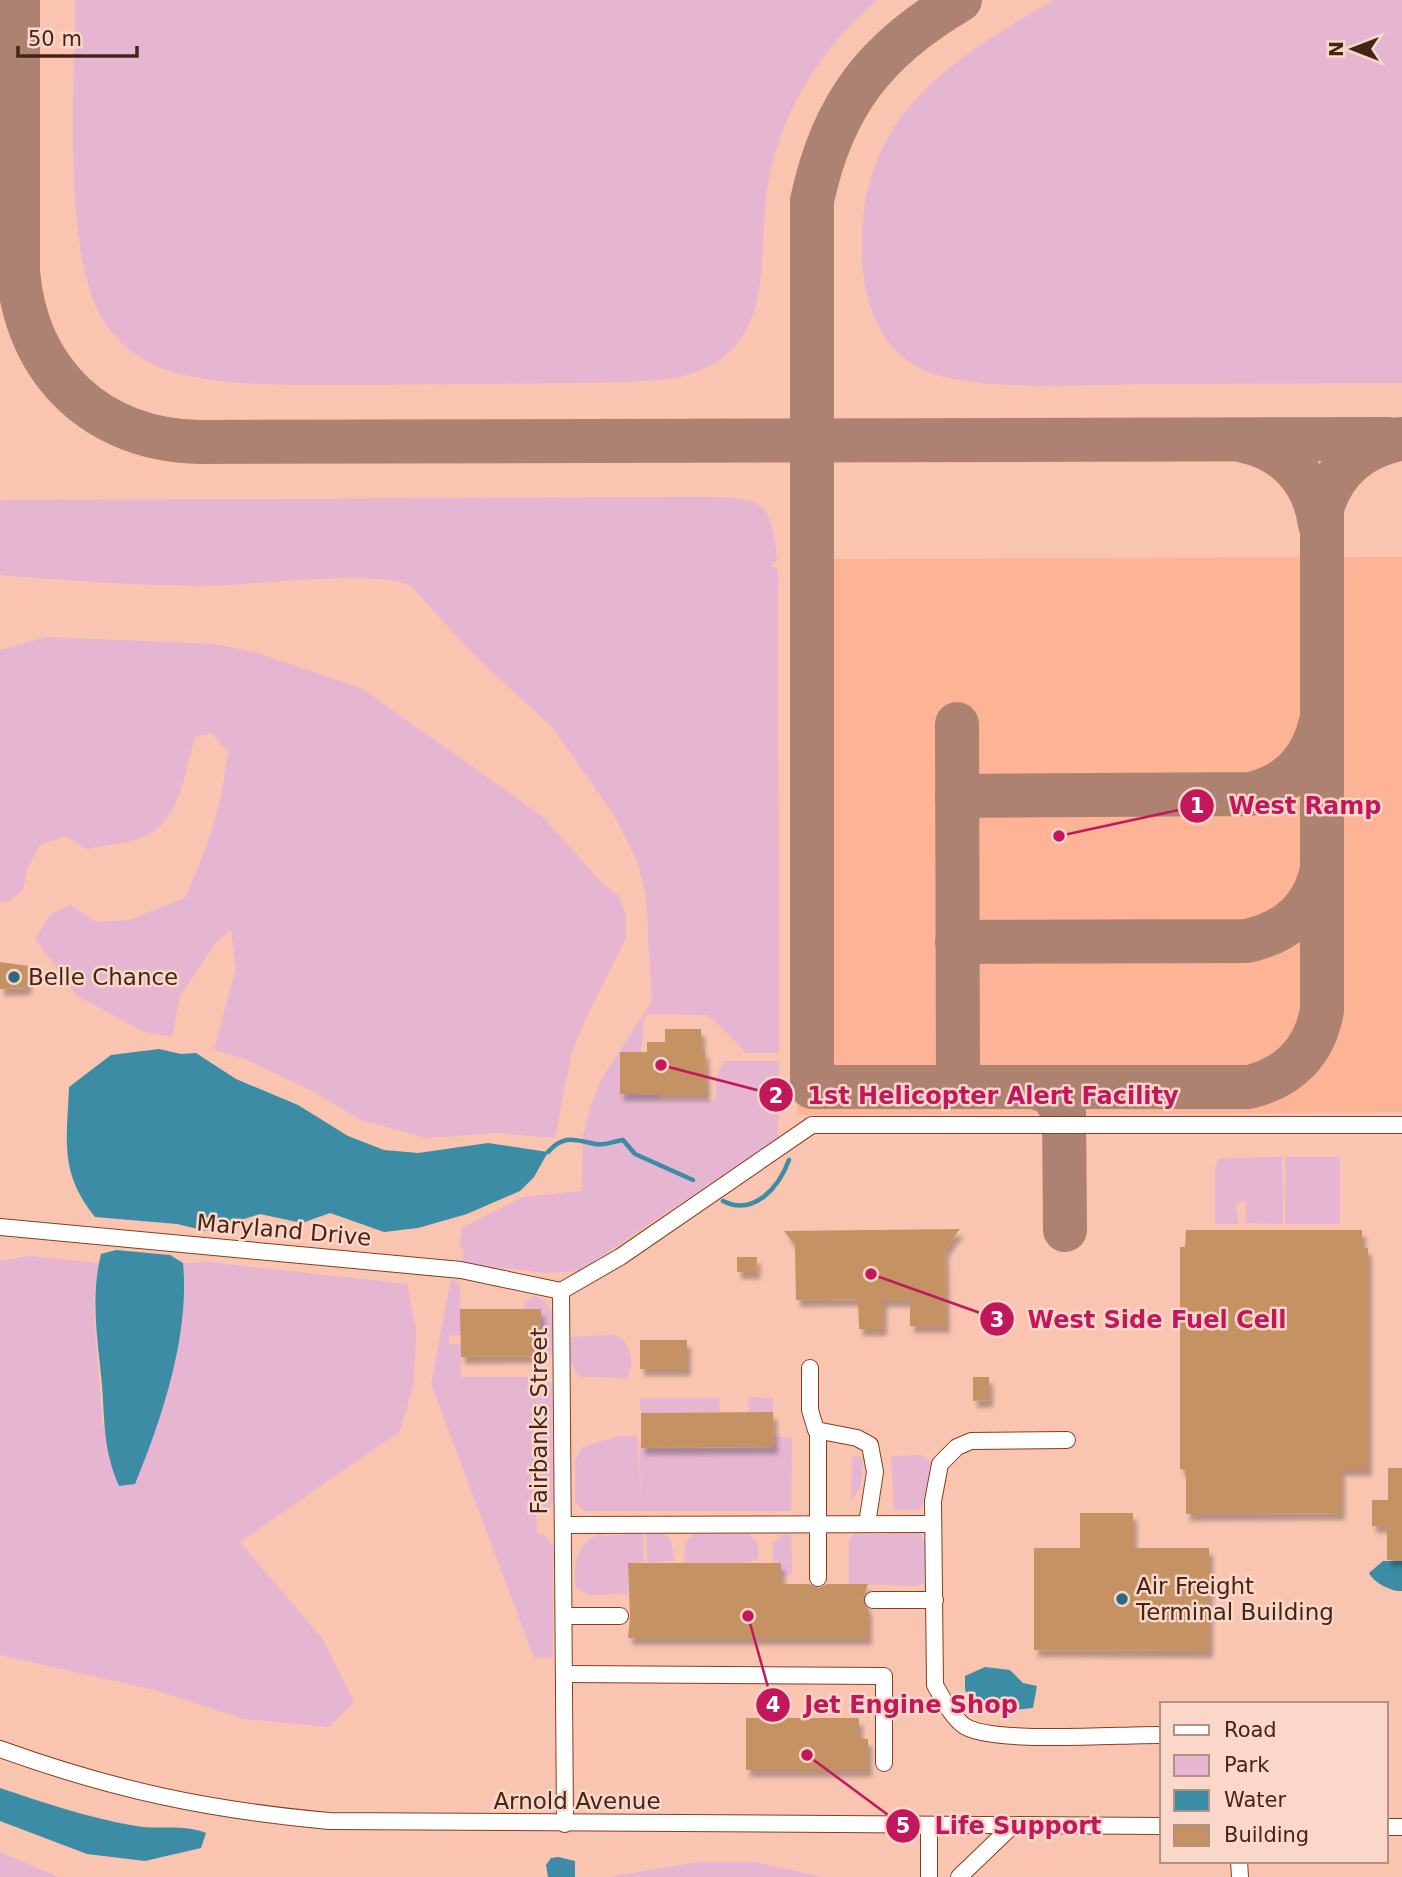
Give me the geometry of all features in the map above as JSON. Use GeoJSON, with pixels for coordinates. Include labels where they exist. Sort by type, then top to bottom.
{"type":"FeatureCollection","features":[{"type":"Feature","properties":{"kind":"street"},"geometry":{"type":"LineString","coordinates":[[561,1291],[620,1257],[812,1125],[1402,1125]]}},
{"type":"Feature","properties":{"kind":"street","name":"Maryland Drive"},"geometry":{"type":"LineString","coordinates":[[0,1227],[461,1270],[561,1291]]}},
{"type":"Feature","properties":{"kind":"street","name":"Fairbanks Street"},"geometry":{"type":"LineString","coordinates":[[561,1291],[565,1824]]}},
{"type":"Feature","properties":{"kind":"street"},"geometry":{"type":"LineString","coordinates":[[810,1368],[810,1410],[818,1432],[818,1578]]}},
{"type":"Feature","properties":{"kind":"street"},"geometry":{"type":"LineString","coordinates":[[818,1432],[857,1438],[870,1445],[876,1472],[867,1524]]}},
{"type":"Feature","properties":{"kind":"street"},"geometry":{"type":"LineString","coordinates":[[1067,1440],[971,1441],[957,1447],[940,1464],[933,1501],[935,1685],[946,1706],[963,1725],[974,1731],[1001,1736],[1160,1735]]}},
{"type":"Feature","properties":{"kind":"street"},"geometry":{"type":"LineString","coordinates":[[563,1525],[933,1524]]}},
{"type":"Feature","properties":{"kind":"street"},"geometry":{"type":"LineString","coordinates":[[873,1600],[935,1600]]}},
{"type":"Feature","properties":{"kind":"street"},"geometry":{"type":"LineString","coordinates":[[565,1616],[620,1616]]}},
{"type":"Feature","properties":{"kind":"street"},"geometry":{"type":"LineString","coordinates":[[565,1674],[884,1676],[884,1763]]}},
{"type":"Feature","properties":{"kind":"street","name":"Arnold Avenue"},"geometry":{"type":"LineString","coordinates":[[0,1749],[139,1794],[233,1811],[329,1821],[1160,1826]]}},
{"type":"Feature","properties":{"kind":"street"},"geometry":{"type":"LineString","coordinates":[[929,1826],[929,1877]]}},
{"type":"Feature","properties":{"kind":"street"},"geometry":{"type":"LineString","coordinates":[[960,1877],[1012,1826]]}},
{"type":"Feature","properties":{"kind":"shaded area"},"geometry":{"type":"Polygon","coordinates":[[[1402,557],[1402,1112],[797,1115],[796,559],[1402,557]]]}},
{"type":"Feature","properties":{"kind":"green space"},"geometry":{"type":"Polygon","coordinates":[[[75,0],[877,0],[824,57],[809,78],[786,123],[770,173],[762,264],[751,320],[738,343],[716,362],[677,378],[631,382],[286,385],[209,380],[167,370],[146,361],[126,347],[102,319],[86,278],[75,200],[75,0]]]}},
{"type":"Feature","properties":{"kind":"green space"},"geometry":{"type":"Polygon","coordinates":[[[1054,0],[1402,0],[1402,383],[1064,386],[994,384],[933,374],[912,364],[897,352],[875,319],[864,281],[862,261],[863,221],[870,180],[884,145],[903,114],[927,87],[955,63],[1054,0]]]}},
{"type":"Feature","properties":{"kind":"green space"},"geometry":{"type":"Polygon","coordinates":[[[736,498],[759,506],[772,525],[775,541],[777,562],[772,562],[772,567],[777,567],[778,581],[779,1053],[747,1053],[708,1015],[648,1014],[644,1019],[641,1052],[620,1094],[659,1095],[660,1100],[716,1100],[716,1078],[724,1061],[779,1061],[778,1138],[579,1271],[546,1273],[462,1263],[464,1249],[459,1246],[462,1228],[523,1197],[582,1191],[583,1136],[590,1108],[601,1080],[652,1001],[646,897],[638,863],[614,815],[552,727],[477,658],[411,586],[371,578],[204,586],[0,575],[0,500],[736,498]]]}},
{"type":"Feature","properties":{"kind":"green space"},"geometry":{"type":"Polygon","coordinates":[[[46,637],[216,644],[254,652],[361,688],[542,816],[603,884],[619,896],[626,915],[626,938],[584,1022],[571,1055],[555,1138],[498,1133],[426,1138],[361,1120],[312,1091],[245,1059],[214,1050],[236,968],[231,930],[216,942],[180,996],[172,1037],[142,1031],[76,995],[35,938],[51,914],[71,905],[96,922],[129,920],[185,898],[212,827],[228,752],[212,733],[195,737],[180,792],[167,818],[158,828],[132,841],[87,849],[64,836],[40,845],[27,869],[23,890],[8,902],[0,901],[0,650],[46,637]]]}},
{"type":"Feature","properties":{"kind":"green space"},"geometry":{"type":"Polygon","coordinates":[[[1282,1157],[1283,1224],[1245,1223],[1246,1204],[1243,1201],[1236,1204],[1239,1224],[1215,1224],[1215,1166],[1220,1158],[1282,1157]]]}},
{"type":"Feature","properties":{"kind":"green space"},"geometry":{"type":"Polygon","coordinates":[[[1285,1157],[1340,1157],[1340,1224],[1285,1224],[1285,1157]]]}},
{"type":"Feature","properties":{"kind":"green space"},"geometry":{"type":"Polygon","coordinates":[[[29,1256],[99,1263],[94,1302],[102,1426],[171,1368],[185,1285],[183,1263],[208,1262],[407,1284],[416,1329],[414,1382],[400,1431],[240,1542],[322,1638],[354,1702],[329,1727],[244,1719],[155,1690],[0,1655],[0,1261],[29,1256]]]}},
{"type":"Feature","properties":{"kind":"green space"},"geometry":{"type":"Polygon","coordinates":[[[451,1279],[460,1284],[461,1335],[449,1336],[449,1344],[461,1344],[461,1377],[542,1377],[548,1380],[552,1387],[553,1501],[548,1510],[536,1512],[537,1533],[546,1536],[553,1546],[553,1658],[534,1658],[431,1384],[451,1279]]]}},
{"type":"Feature","properties":{"kind":"green space"},"geometry":{"type":"Polygon","coordinates":[[[533,1296],[547,1304],[553,1318],[552,1353],[544,1361],[541,1359],[541,1309],[524,1309],[525,1303],[533,1296]]]}},
{"type":"Feature","properties":{"kind":"green space"},"geometry":{"type":"Polygon","coordinates":[[[613,1335],[624,1342],[630,1353],[631,1365],[627,1378],[579,1377],[571,1363],[571,1337],[613,1335]]]}},
{"type":"Feature","properties":{"kind":"green space"},"geometry":{"type":"Polygon","coordinates":[[[748,1397],[773,1398],[773,1412],[749,1412],[748,1397]]]}},
{"type":"Feature","properties":{"kind":"green space"},"geometry":{"type":"Polygon","coordinates":[[[640,1398],[719,1398],[720,1412],[641,1413],[640,1398]]]}},
{"type":"Feature","properties":{"kind":"green space"},"geometry":{"type":"Polygon","coordinates":[[[773,1435],[792,1439],[791,1511],[583,1511],[575,1502],[575,1460],[583,1447],[620,1436],[637,1436],[642,1510],[639,1441],[641,1448],[773,1447],[776,1441],[773,1435]]]}},
{"type":"Feature","properties":{"kind":"green space"},"geometry":{"type":"Polygon","coordinates":[[[921,1455],[932,1463],[922,1507],[918,1510],[894,1510],[891,1456],[921,1455]]]}},
{"type":"Feature","properties":{"kind":"green space"},"geometry":{"type":"Polygon","coordinates":[[[852,1457],[864,1457],[860,1488],[851,1501],[852,1457]]]}},
{"type":"Feature","properties":{"kind":"green space"},"geometry":{"type":"Polygon","coordinates":[[[601,1533],[603,1536],[643,1533],[644,1562],[628,1564],[628,1594],[588,1595],[576,1587],[576,1562],[581,1548],[601,1533]]]}},
{"type":"Feature","properties":{"kind":"green space"},"geometry":{"type":"Polygon","coordinates":[[[646,1533],[664,1534],[671,1539],[674,1561],[647,1563],[646,1533]]]}},
{"type":"Feature","properties":{"kind":"green space"},"geometry":{"type":"Polygon","coordinates":[[[857,1533],[920,1533],[925,1544],[924,1583],[917,1586],[849,1584],[849,1538],[857,1533]]]}},
{"type":"Feature","properties":{"kind":"green space"},"geometry":{"type":"Polygon","coordinates":[[[693,1534],[749,1534],[758,1543],[758,1559],[743,1563],[684,1563],[685,1544],[693,1534]]]}},
{"type":"Feature","properties":{"kind":"green space"},"geometry":{"type":"Polygon","coordinates":[[[789,1534],[792,1575],[773,1576],[773,1544],[781,1535],[789,1534]]]}},
{"type":"Feature","properties":{"kind":"green space"},"geometry":{"type":"Polygon","coordinates":[[[0,1852],[58,1877],[0,1877],[0,1852]]]}},
{"type":"Feature","properties":{"kind":"green space"},"geometry":{"type":"Polygon","coordinates":[[[698,1862],[754,1862],[823,1877],[609,1877],[698,1862]]]}},
{"type":"Feature","properties":{"kind":"water"},"geometry":{"type":"Polygon","coordinates":[[[159,1049],[181,1054],[196,1053],[236,1079],[298,1105],[348,1136],[384,1150],[418,1153],[488,1143],[548,1152],[534,1177],[520,1191],[467,1214],[418,1228],[384,1232],[330,1213],[302,1223],[260,1214],[206,1231],[177,1224],[95,1217],[83,1201],[70,1170],[67,1140],[69,1087],[111,1055],[159,1049]]]}},
{"type":"Feature","properties":{"kind":"water"},"geometry":{"type":"Polygon","coordinates":[[[116,1250],[170,1255],[183,1263],[184,1290],[178,1347],[155,1432],[135,1484],[119,1486],[110,1460],[106,1436],[95,1303],[101,1254],[116,1250]]]}},
{"type":"Feature","properties":{"kind":"water"},"geometry":{"type":"Polygon","coordinates":[[[1383,1561],[1402,1561],[1402,1591],[1378,1583],[1369,1573],[1383,1561]]]}},
{"type":"Feature","properties":{"kind":"water"},"geometry":{"type":"Polygon","coordinates":[[[985,1667],[1010,1670],[1023,1683],[1037,1686],[1033,1708],[1005,1711],[973,1702],[965,1690],[965,1676],[985,1667]]]}},
{"type":"Feature","properties":{"kind":"water"},"geometry":{"type":"Polygon","coordinates":[[[0,1788],[67,1810],[119,1823],[206,1833],[201,1848],[145,1861],[87,1854],[0,1821],[0,1788]]]}},
{"type":"Feature","properties":{"kind":"water"},"geometry":{"type":"Polygon","coordinates":[[[551,1858],[575,1861],[575,1877],[548,1877],[546,1865],[551,1858]]]}},
{"type":"Feature","properties":{"kind":"building","name":"Belle Chance"},"geometry":{"type":"Polygon","coordinates":[[[0,962],[29,966],[27,988],[0,989],[0,962]]]}},
{"type":"Feature","properties":{"kind":"building"},"geometry":{"type":"Polygon","coordinates":[[[665,1029],[701,1029],[701,1051],[705,1051],[706,1094],[620,1094],[620,1052],[647,1052],[647,1042],[665,1042],[665,1029]]]}},
{"type":"Feature","properties":{"kind":"building"},"geometry":{"type":"Polygon","coordinates":[[[960,1229],[945,1249],[946,1326],[910,1326],[910,1300],[883,1300],[883,1329],[859,1329],[858,1299],[796,1300],[795,1245],[784,1231],[960,1229]]]}},
{"type":"Feature","properties":{"kind":"building"},"geometry":{"type":"Polygon","coordinates":[[[1186,1230],[1362,1230],[1362,1248],[1368,1248],[1368,1469],[1341,1469],[1341,1513],[1186,1514],[1186,1470],[1180,1469],[1180,1247],[1185,1247],[1186,1230]]]}},
{"type":"Feature","properties":{"kind":"building"},"geometry":{"type":"Polygon","coordinates":[[[737,1257],[757,1257],[756,1272],[737,1272],[737,1257]]]}},
{"type":"Feature","properties":{"kind":"building"},"geometry":{"type":"Polygon","coordinates":[[[460,1309],[541,1309],[541,1356],[461,1357],[460,1309]]]}},
{"type":"Feature","properties":{"kind":"building"},"geometry":{"type":"Polygon","coordinates":[[[640,1340],[687,1340],[687,1369],[640,1369],[640,1340]]]}},
{"type":"Feature","properties":{"kind":"building"},"geometry":{"type":"Polygon","coordinates":[[[973,1377],[989,1377],[989,1400],[973,1401],[973,1377]]]}},
{"type":"Feature","properties":{"kind":"building"},"geometry":{"type":"Polygon","coordinates":[[[773,1412],[774,1447],[641,1448],[641,1413],[773,1412]]]}},
{"type":"Feature","properties":{"kind":"building"},"geometry":{"type":"Polygon","coordinates":[[[1388,1468],[1402,1468],[1402,1560],[1387,1560],[1387,1526],[1372,1526],[1372,1500],[1388,1500],[1388,1468]]]}},
{"type":"Feature","properties":{"kind":"building","name":"Air Freight Terminal Building"},"geometry":{"type":"Polygon","coordinates":[[[1080,1513],[1133,1513],[1133,1548],[1209,1548],[1209,1651],[1034,1650],[1034,1548],[1080,1548],[1080,1513]]]}},
{"type":"Feature","properties":{"kind":"building"},"geometry":{"type":"Polygon","coordinates":[[[628,1563],[781,1563],[781,1584],[809,1584],[819,1588],[827,1584],[868,1584],[863,1599],[868,1609],[868,1638],[628,1638],[628,1563]]]}},
{"type":"Feature","properties":{"kind":"building"},"geometry":{"type":"Polygon","coordinates":[[[746,1718],[859,1718],[859,1739],[868,1739],[868,1770],[746,1770],[746,1718]]]}},
{"type":"Feature","properties":{"kind":"waterway"},"geometry":{"type":"LineString","coordinates":[[548,1152],[565,1141],[606,1144],[623,1140],[635,1154],[693,1180]]}},
{"type":"Feature","properties":{"kind":"waterway"},"geometry":{"type":"LineString","coordinates":[[723,1201],[745,1205],[764,1197],[779,1180],[789,1160]]}},
{"type":"Feature","properties":{"kind":"taxiway"},"geometry":{"type":"LineString","coordinates":[[18,0],[18,272],[24,309],[36,341],[53,370],[74,394],[100,414],[130,429],[163,438],[200,442],[1389,439]]}},
{"type":"Feature","properties":{"kind":"taxiway"},"geometry":{"type":"LineString","coordinates":[[960,0],[904,39],[862,83],[845,108],[832,136],[812,201],[812,1087],[1249,1087],[1277,1077],[1298,1060],[1313,1038],[1322,1010],[1322,509],[1333,483],[1350,462],[1373,448],[1400,439]]}},
{"type":"Feature","properties":{"kind":"taxiway"},"geometry":{"type":"LineString","coordinates":[[1244,441],[1273,452],[1296,470],[1312,494],[1320,524]]}},
{"type":"Feature","properties":{"kind":"taxiway"},"geometry":{"type":"LineString","coordinates":[[957,724],[958,1087]]}},
{"type":"Feature","properties":{"kind":"taxiway"},"geometry":{"type":"LineString","coordinates":[[957,796],[1250,794],[1275,785],[1296,770],[1310,750],[1320,725]]}},
{"type":"Feature","properties":{"kind":"taxiway"},"geometry":{"type":"LineString","coordinates":[[957,942],[1247,941],[1273,932],[1294,918],[1311,899],[1321,873]]}},
{"type":"Feature","properties":{"kind":"taxiway"},"geometry":{"type":"LineString","coordinates":[[1038,1088],[1051,1093],[1064,1112],[1065,1230]]}},
{"type":"Feature","properties":{"kind":"place","name":"West Ramp"},"geometry":{"type":"Point","coordinates":[1059,836]}},
{"type":"Feature","properties":{"kind":"place","name":"Belle Chance"},"geometry":{"type":"Point","coordinates":[14,977]}},
{"type":"Feature","properties":{"kind":"place","name":"1st Helicopter Alert Facility"},"geometry":{"type":"Point","coordinates":[661,1065]}},
{"type":"Feature","properties":{"kind":"place","name":"West Side Fuel Cell"},"geometry":{"type":"Point","coordinates":[871,1274]}},
{"type":"Feature","properties":{"kind":"place","name":"Air Freight Terminal Building"},"geometry":{"type":"Point","coordinates":[1122,1599]}},
{"type":"Feature","properties":{"kind":"place","name":"Jet Engine Shop"},"geometry":{"type":"Point","coordinates":[748,1616]}},
{"type":"Feature","properties":{"kind":"place","name":"Life Support"},"geometry":{"type":"Point","coordinates":[807,1755]}}]}
